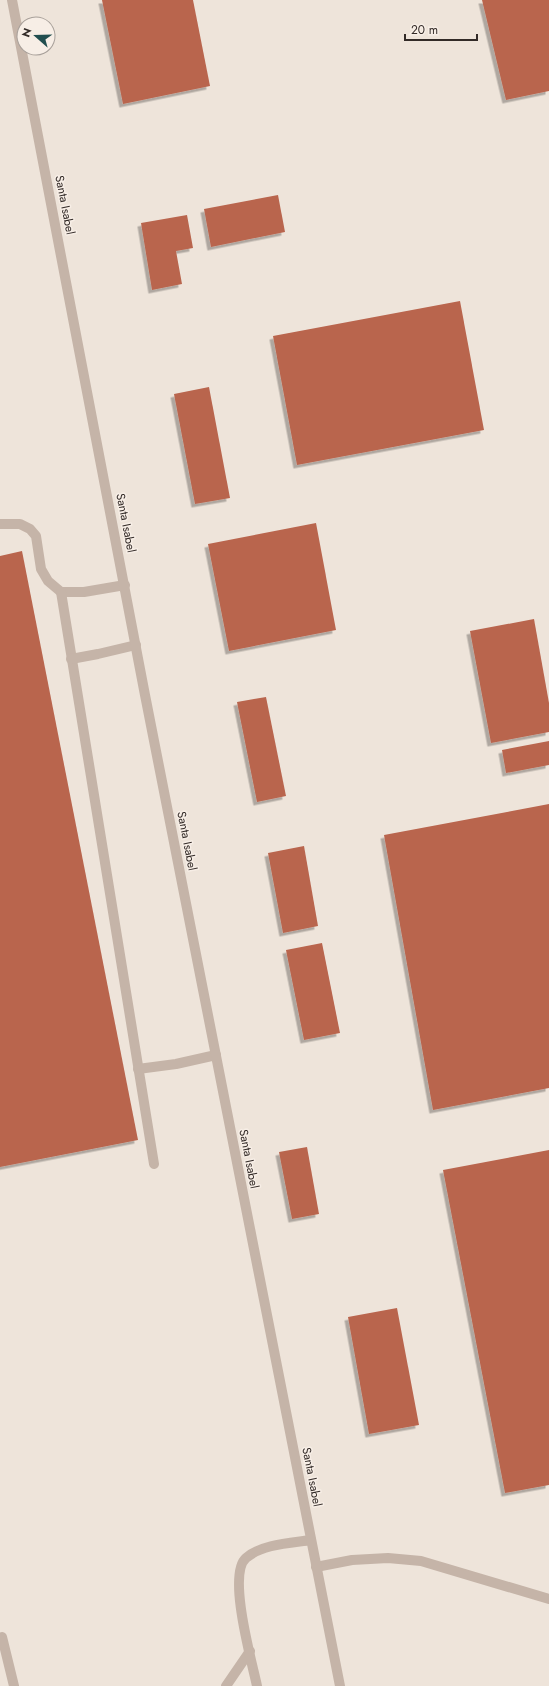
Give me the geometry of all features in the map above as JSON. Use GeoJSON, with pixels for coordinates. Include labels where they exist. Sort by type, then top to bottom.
{"type":"FeatureCollection","features":[{"type":"Feature","properties":{"kind":"street","name":"Santa Isabel"},"geometry":{"type":"LineString","coordinates":[[12,0],[136,645],[340,1686]]}},
{"type":"Feature","properties":{"kind":"street"},"geometry":{"type":"LineString","coordinates":[[0,524],[20,524],[30,529],[36,536],[41,569],[48,581],[61,592],[84,592],[125,585]]}},
{"type":"Feature","properties":{"kind":"street"},"geometry":{"type":"LineString","coordinates":[[61,592],[154,1164]]}},
{"type":"Feature","properties":{"kind":"street"},"geometry":{"type":"LineString","coordinates":[[72,658],[98,654],[136,645]]}},
{"type":"Feature","properties":{"kind":"street"},"geometry":{"type":"LineString","coordinates":[[138,1069],[176,1064],[216,1055]]}},
{"type":"Feature","properties":{"kind":"street"},"geometry":{"type":"LineString","coordinates":[[257,1686],[242,1620],[239,1569],[246,1558],[268,1547],[311,1540]]}},
{"type":"Feature","properties":{"kind":"street"},"geometry":{"type":"LineString","coordinates":[[316,1567],[352,1560],[388,1558],[421,1561],[549,1599]]}},
{"type":"Feature","properties":{"kind":"street"},"geometry":{"type":"LineString","coordinates":[[2,1637],[14,1686]]}},
{"type":"Feature","properties":{"kind":"street"},"geometry":{"type":"LineString","coordinates":[[226,1686],[250,1651]]}},
{"type":"Feature","properties":{"kind":"building"},"geometry":{"type":"Polygon","coordinates":[[[102,0],[193,0],[210,86],[123,104],[102,0]]]}},
{"type":"Feature","properties":{"kind":"building"},"geometry":{"type":"Polygon","coordinates":[[[482,0],[549,0],[549,91],[506,100],[482,0]]]}},
{"type":"Feature","properties":{"kind":"building"},"geometry":{"type":"Polygon","coordinates":[[[278,195],[285,232],[211,247],[204,209],[278,195]]]}},
{"type":"Feature","properties":{"kind":"building"},"geometry":{"type":"Polygon","coordinates":[[[187,215],[193,248],[176,251],[182,284],[152,290],[141,223],[187,215]]]}},
{"type":"Feature","properties":{"kind":"building"},"geometry":{"type":"Polygon","coordinates":[[[460,301],[484,430],[297,465],[273,336],[460,301]]]}},
{"type":"Feature","properties":{"kind":"building"},"geometry":{"type":"Polygon","coordinates":[[[209,387],[230,498],[195,504],[174,394],[209,387]]]}},
{"type":"Feature","properties":{"kind":"building"},"geometry":{"type":"Polygon","coordinates":[[[316,523],[336,630],[229,651],[208,544],[316,523]]]}},
{"type":"Feature","properties":{"kind":"building"},"geometry":{"type":"Polygon","coordinates":[[[22,551],[138,1140],[0,1167],[0,556],[22,551]]]}},
{"type":"Feature","properties":{"kind":"building"},"geometry":{"type":"Polygon","coordinates":[[[534,619],[549,703],[549,732],[491,743],[470,631],[534,619]]]}},
{"type":"Feature","properties":{"kind":"building"},"geometry":{"type":"Polygon","coordinates":[[[266,697],[286,796],[257,802],[237,702],[266,697]]]}},
{"type":"Feature","properties":{"kind":"building"},"geometry":{"type":"Polygon","coordinates":[[[549,741],[549,765],[506,773],[502,750],[549,741]]]}},
{"type":"Feature","properties":{"kind":"building"},"geometry":{"type":"Polygon","coordinates":[[[549,804],[549,1088],[433,1110],[384,835],[549,804]]]}},
{"type":"Feature","properties":{"kind":"building"},"geometry":{"type":"Polygon","coordinates":[[[304,846],[318,926],[283,933],[268,853],[304,846]]]}},
{"type":"Feature","properties":{"kind":"building"},"geometry":{"type":"Polygon","coordinates":[[[322,943],[340,1033],[304,1040],[286,950],[322,943]]]}},
{"type":"Feature","properties":{"kind":"building"},"geometry":{"type":"Polygon","coordinates":[[[307,1147],[319,1214],[292,1219],[279,1152],[307,1147]]]}},
{"type":"Feature","properties":{"kind":"building"},"geometry":{"type":"Polygon","coordinates":[[[549,1150],[549,1485],[505,1493],[443,1170],[549,1150]]]}},
{"type":"Feature","properties":{"kind":"building"},"geometry":{"type":"Polygon","coordinates":[[[397,1308],[419,1425],[369,1434],[348,1317],[397,1308]]]}}]}
